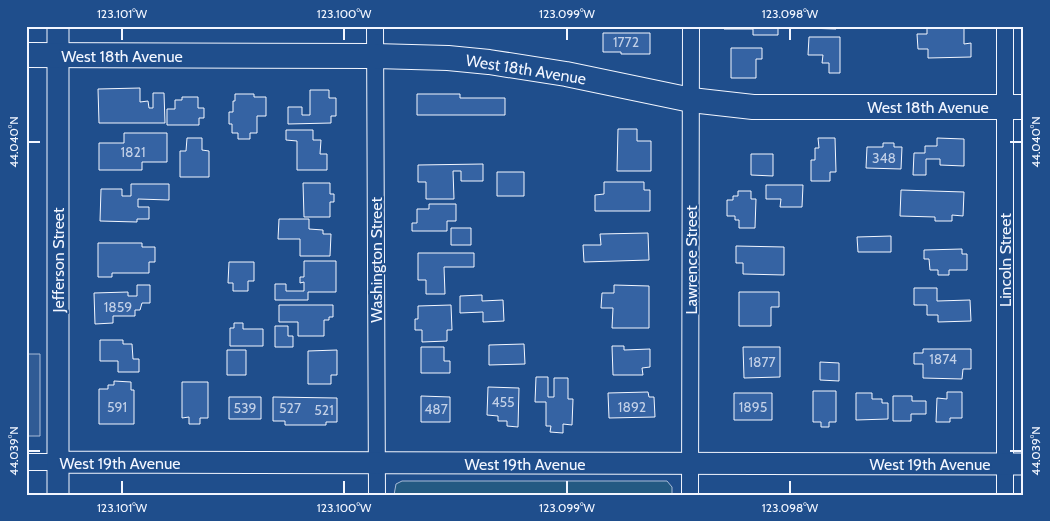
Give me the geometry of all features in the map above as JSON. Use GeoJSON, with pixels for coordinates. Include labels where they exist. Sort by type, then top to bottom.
{"type":"FeatureCollection","features":[{"type":"Feature","properties":{"kind":"main road","name":"West 18th Avenue"},"geometry":{"type":"LineString","coordinates":[[26,55],[448,58],[508,64],[691,100],[753,107],[1014,107]]}},
{"type":"Feature","properties":{"kind":"street","name":"Jefferson Street"},"geometry":{"type":"LineString","coordinates":[[58,26],[58,495]]}},
{"type":"Feature","properties":{"kind":"street","name":"Washington Street"},"geometry":{"type":"LineString","coordinates":[[375,26],[377,495]]}},
{"type":"Feature","properties":{"kind":"street","name":"Lawrence Street"},"geometry":{"type":"LineString","coordinates":[[690,495],[691,26]]}},
{"type":"Feature","properties":{"kind":"street","name":"Lincoln Street"},"geometry":{"type":"LineString","coordinates":[[1005,26],[1014,107],[1014,464],[1005,495]]}},
{"type":"Feature","properties":{"kind":"street","name":"West 19th Avenue"},"geometry":{"type":"LineString","coordinates":[[26,462],[1014,464]]}},
{"type":"Feature","properties":{"kind":"shaded area"},"geometry":{"type":"Polygon","coordinates":[[[26,354],[40,354],[40,436],[26,436],[26,354]]]}},
{"type":"Feature","properties":{"kind":"shaded area"},"geometry":{"type":"Polygon","coordinates":[[[402,481],[667,481],[672,487],[672,495],[394,495],[396,484],[402,481]]]}},
{"type":"Feature","properties":{"kind":"building"},"geometry":{"type":"Polygon","coordinates":[[[724,26],[778,26],[778,35],[753,35],[753,29],[724,29],[724,26]]]}},
{"type":"Feature","properties":{"kind":"building"},"geometry":{"type":"Polygon","coordinates":[[[806,26],[836,26],[836,29],[806,28],[806,26]]]}},
{"type":"Feature","properties":{"kind":"building"},"geometry":{"type":"Polygon","coordinates":[[[927,28],[964,28],[964,44],[971,43],[971,57],[928,58],[928,49],[918,49],[917,34],[927,34],[927,28]]]}},
{"type":"Feature","properties":{"kind":"building"},"geometry":{"type":"Polygon","coordinates":[[[603,33],[650,33],[650,54],[603,52],[603,33]]]}},
{"type":"Feature","properties":{"kind":"building"},"geometry":{"type":"Polygon","coordinates":[[[809,37],[840,37],[840,73],[829,73],[829,63],[822,63],[823,55],[808,55],[809,37]]]}},
{"type":"Feature","properties":{"kind":"building"},"geometry":{"type":"Polygon","coordinates":[[[731,48],[762,48],[762,59],[756,59],[756,78],[731,78],[731,48]]]}},
{"type":"Feature","properties":{"kind":"building"},"geometry":{"type":"Polygon","coordinates":[[[140,88],[140,102],[148,101],[149,108],[153,108],[153,93],[164,93],[165,123],[99,123],[98,89],[140,88]]]}},
{"type":"Feature","properties":{"kind":"building"},"geometry":{"type":"Polygon","coordinates":[[[310,90],[329,90],[329,98],[336,98],[336,116],[331,116],[331,123],[288,124],[288,107],[302,107],[302,115],[310,115],[310,90]]]}},
{"type":"Feature","properties":{"kind":"building"},"geometry":{"type":"Polygon","coordinates":[[[235,94],[254,94],[254,97],[266,97],[266,116],[257,116],[257,133],[250,133],[250,139],[238,139],[238,133],[232,133],[232,124],[229,124],[229,112],[233,112],[235,94]]]}},
{"type":"Feature","properties":{"kind":"building"},"geometry":{"type":"Polygon","coordinates":[[[417,94],[460,94],[460,98],[505,98],[505,115],[417,115],[417,94]]]}},
{"type":"Feature","properties":{"kind":"building"},"geometry":{"type":"Polygon","coordinates":[[[182,97],[198,97],[198,108],[204,108],[204,118],[199,118],[199,125],[167,125],[167,109],[175,109],[175,100],[182,100],[182,97]]]}},
{"type":"Feature","properties":{"kind":"building"},"geometry":{"type":"Polygon","coordinates":[[[618,129],[637,129],[637,141],[651,141],[651,171],[617,171],[618,129]]]}},
{"type":"Feature","properties":{"kind":"building"},"geometry":{"type":"Polygon","coordinates":[[[286,130],[313,130],[313,140],[321,140],[320,154],[327,154],[327,170],[297,170],[297,141],[286,140],[286,130]]]}},
{"type":"Feature","properties":{"kind":"building"},"geometry":{"type":"Polygon","coordinates":[[[124,133],[167,133],[167,162],[142,162],[142,170],[99,170],[99,143],[124,143],[124,133]]]}},
{"type":"Feature","properties":{"kind":"building"},"geometry":{"type":"Polygon","coordinates":[[[187,138],[202,138],[202,150],[209,151],[209,177],[180,177],[180,151],[186,151],[187,138]]]}},
{"type":"Feature","properties":{"kind":"building"},"geometry":{"type":"Polygon","coordinates":[[[818,138],[835,138],[836,172],[830,172],[830,181],[811,181],[811,160],[815,160],[815,148],[819,148],[818,138]]]}},
{"type":"Feature","properties":{"kind":"building"},"geometry":{"type":"Polygon","coordinates":[[[937,138],[964,139],[964,166],[940,165],[940,159],[926,159],[926,175],[913,175],[914,153],[925,153],[925,146],[937,146],[937,138]]]}},
{"type":"Feature","properties":{"kind":"building"},"geometry":{"type":"Polygon","coordinates":[[[883,143],[894,143],[894,147],[902,147],[901,169],[866,168],[867,147],[883,147],[883,143]]]}},
{"type":"Feature","properties":{"kind":"building"},"geometry":{"type":"Polygon","coordinates":[[[751,154],[773,154],[773,176],[751,175],[751,154]]]}},
{"type":"Feature","properties":{"kind":"building"},"geometry":{"type":"Polygon","coordinates":[[[483,164],[483,181],[461,181],[461,171],[453,171],[454,199],[426,199],[426,182],[418,182],[418,165],[483,164]]]}},
{"type":"Feature","properties":{"kind":"building"},"geometry":{"type":"Polygon","coordinates":[[[497,172],[524,172],[524,196],[497,196],[497,172]]]}},
{"type":"Feature","properties":{"kind":"building"},"geometry":{"type":"Polygon","coordinates":[[[604,182],[644,182],[644,190],[650,190],[650,211],[595,211],[595,195],[604,194],[604,182]]]}},
{"type":"Feature","properties":{"kind":"building"},"geometry":{"type":"Polygon","coordinates":[[[303,183],[330,183],[330,194],[334,194],[334,202],[330,202],[330,217],[304,217],[303,183]]]}},
{"type":"Feature","properties":{"kind":"building"},"geometry":{"type":"Polygon","coordinates":[[[131,184],[169,184],[169,200],[138,199],[138,207],[149,207],[149,219],[137,219],[137,222],[100,221],[101,189],[122,189],[122,196],[131,196],[131,184]]]}},
{"type":"Feature","properties":{"kind":"building"},"geometry":{"type":"Polygon","coordinates":[[[766,185],[803,185],[802,207],[780,207],[781,199],[766,199],[766,185]]]}},
{"type":"Feature","properties":{"kind":"building"},"geometry":{"type":"Polygon","coordinates":[[[901,190],[964,192],[963,216],[952,215],[952,221],[935,221],[935,217],[900,216],[901,190]]]}},
{"type":"Feature","properties":{"kind":"building"},"geometry":{"type":"Polygon","coordinates":[[[738,191],[751,191],[751,199],[756,199],[755,228],[739,228],[739,220],[735,220],[735,216],[727,216],[727,200],[733,200],[733,196],[738,196],[738,191]]]}},
{"type":"Feature","properties":{"kind":"building"},"geometry":{"type":"Polygon","coordinates":[[[429,204],[456,204],[456,221],[447,221],[447,231],[412,231],[412,223],[417,223],[417,209],[429,209],[429,204]]]}},
{"type":"Feature","properties":{"kind":"building"},"geometry":{"type":"Polygon","coordinates":[[[279,219],[309,219],[309,229],[323,230],[323,234],[331,234],[330,256],[300,256],[300,239],[278,239],[279,219]]]}},
{"type":"Feature","properties":{"kind":"building"},"geometry":{"type":"Polygon","coordinates":[[[451,228],[471,228],[471,245],[451,245],[451,228]]]}},
{"type":"Feature","properties":{"kind":"building"},"geometry":{"type":"Polygon","coordinates":[[[648,233],[649,260],[584,262],[583,245],[601,245],[600,234],[648,233]]]}},
{"type":"Feature","properties":{"kind":"building"},"geometry":{"type":"Polygon","coordinates":[[[891,236],[891,252],[858,252],[857,237],[891,236]]]}},
{"type":"Feature","properties":{"kind":"building"},"geometry":{"type":"Polygon","coordinates":[[[98,243],[142,243],[142,247],[155,247],[155,262],[149,262],[149,273],[112,273],[112,277],[98,277],[98,243]]]}},
{"type":"Feature","properties":{"kind":"building"},"geometry":{"type":"Polygon","coordinates":[[[736,246],[784,247],[784,275],[743,274],[743,263],[736,263],[736,246]]]}},
{"type":"Feature","properties":{"kind":"building"},"geometry":{"type":"Polygon","coordinates":[[[962,249],[962,254],[967,254],[967,270],[949,270],[949,275],[938,275],[938,270],[930,270],[929,259],[924,259],[924,250],[962,249]]]}},
{"type":"Feature","properties":{"kind":"building"},"geometry":{"type":"Polygon","coordinates":[[[418,253],[474,253],[474,267],[444,267],[445,294],[426,294],[426,280],[418,280],[418,253]]]}},
{"type":"Feature","properties":{"kind":"building"},"geometry":{"type":"Polygon","coordinates":[[[304,261],[336,261],[336,292],[308,292],[308,300],[275,300],[275,284],[286,284],[286,291],[304,291],[304,282],[300,283],[300,277],[304,277],[304,261]]]}},
{"type":"Feature","properties":{"kind":"building"},"geometry":{"type":"Polygon","coordinates":[[[229,262],[254,262],[254,281],[248,281],[248,291],[233,291],[233,283],[228,283],[229,262]]]}},
{"type":"Feature","properties":{"kind":"building"},"geometry":{"type":"Polygon","coordinates":[[[137,285],[150,285],[150,303],[142,303],[140,310],[135,310],[135,316],[113,316],[113,323],[95,324],[94,293],[128,292],[128,296],[137,296],[137,285]]]}},
{"type":"Feature","properties":{"kind":"building"},"geometry":{"type":"Polygon","coordinates":[[[614,285],[649,286],[649,328],[612,328],[613,308],[601,308],[602,293],[614,293],[614,285]]]}},
{"type":"Feature","properties":{"kind":"building"},"geometry":{"type":"Polygon","coordinates":[[[914,288],[937,288],[937,301],[970,300],[971,321],[938,322],[938,315],[927,315],[927,305],[914,305],[914,288]]]}},
{"type":"Feature","properties":{"kind":"building"},"geometry":{"type":"Polygon","coordinates":[[[739,292],[779,292],[779,307],[771,307],[771,326],[739,326],[739,292]]]}},
{"type":"Feature","properties":{"kind":"building"},"geometry":{"type":"Polygon","coordinates":[[[482,295],[482,301],[503,300],[504,321],[483,322],[483,312],[460,313],[460,296],[482,295]]]}},
{"type":"Feature","properties":{"kind":"building"},"geometry":{"type":"Polygon","coordinates":[[[279,305],[333,305],[333,317],[329,317],[329,320],[324,320],[324,336],[298,336],[298,322],[279,322],[279,305]]]}},
{"type":"Feature","properties":{"kind":"building"},"geometry":{"type":"Polygon","coordinates":[[[451,305],[452,330],[447,330],[447,341],[422,342],[422,330],[415,330],[415,319],[418,319],[418,306],[451,305]]]}},
{"type":"Feature","properties":{"kind":"building"},"geometry":{"type":"Polygon","coordinates":[[[234,323],[243,323],[243,329],[263,329],[263,346],[230,346],[230,328],[234,328],[234,323]]]}},
{"type":"Feature","properties":{"kind":"building"},"geometry":{"type":"Polygon","coordinates":[[[275,326],[288,326],[288,336],[293,336],[293,347],[275,347],[275,326]]]}},
{"type":"Feature","properties":{"kind":"building"},"geometry":{"type":"Polygon","coordinates":[[[100,340],[123,340],[123,344],[132,344],[133,359],[139,359],[139,372],[118,372],[118,361],[100,361],[100,340]]]}},
{"type":"Feature","properties":{"kind":"building"},"geometry":{"type":"Polygon","coordinates":[[[524,344],[525,364],[489,365],[489,345],[524,344]]]}},
{"type":"Feature","properties":{"kind":"building"},"geometry":{"type":"Polygon","coordinates":[[[612,346],[624,346],[624,350],[650,349],[650,367],[642,368],[643,375],[613,375],[612,346]]]}},
{"type":"Feature","properties":{"kind":"building"},"geometry":{"type":"Polygon","coordinates":[[[421,347],[444,347],[444,361],[450,361],[450,373],[421,373],[421,347]]]}},
{"type":"Feature","properties":{"kind":"building"},"geometry":{"type":"Polygon","coordinates":[[[743,347],[780,347],[780,377],[744,378],[743,347]]]}},
{"type":"Feature","properties":{"kind":"building"},"geometry":{"type":"Polygon","coordinates":[[[923,349],[971,349],[971,369],[963,369],[962,379],[923,378],[923,364],[914,364],[914,353],[923,353],[923,349]]]}},
{"type":"Feature","properties":{"kind":"building"},"geometry":{"type":"Polygon","coordinates":[[[227,350],[246,350],[246,375],[227,375],[227,350]]]}},
{"type":"Feature","properties":{"kind":"building"},"geometry":{"type":"Polygon","coordinates":[[[337,350],[337,375],[331,375],[331,384],[308,384],[308,351],[337,350]]]}},
{"type":"Feature","properties":{"kind":"building"},"geometry":{"type":"Polygon","coordinates":[[[820,362],[839,363],[839,381],[820,380],[820,362]]]}},
{"type":"Feature","properties":{"kind":"building"},"geometry":{"type":"Polygon","coordinates":[[[536,377],[548,377],[548,397],[554,397],[554,378],[568,378],[568,399],[573,399],[572,425],[563,424],[563,433],[550,432],[551,426],[546,426],[546,402],[535,402],[536,377]]]}},
{"type":"Feature","properties":{"kind":"building"},"geometry":{"type":"Polygon","coordinates":[[[114,381],[131,382],[131,390],[134,390],[134,424],[99,424],[99,389],[108,389],[108,385],[114,385],[114,381]]]}},
{"type":"Feature","properties":{"kind":"building"},"geometry":{"type":"Polygon","coordinates":[[[182,382],[208,382],[208,418],[200,418],[200,424],[189,424],[189,417],[182,418],[182,382]]]}},
{"type":"Feature","properties":{"kind":"building"},"geometry":{"type":"Polygon","coordinates":[[[488,387],[519,388],[518,427],[507,426],[507,421],[498,421],[498,416],[487,415],[488,387]]]}},
{"type":"Feature","properties":{"kind":"building"},"geometry":{"type":"Polygon","coordinates":[[[813,391],[836,391],[836,422],[829,422],[829,427],[821,427],[821,422],[813,422],[813,391]]]}},
{"type":"Feature","properties":{"kind":"building"},"geometry":{"type":"Polygon","coordinates":[[[648,392],[649,397],[654,397],[655,417],[609,418],[608,393],[648,392]]]}},
{"type":"Feature","properties":{"kind":"building"},"geometry":{"type":"Polygon","coordinates":[[[947,392],[962,392],[962,418],[950,418],[950,422],[936,422],[937,398],[947,399],[947,392]]]}},
{"type":"Feature","properties":{"kind":"building"},"geometry":{"type":"Polygon","coordinates":[[[734,393],[772,393],[772,420],[734,420],[734,393]]]}},
{"type":"Feature","properties":{"kind":"building"},"geometry":{"type":"Polygon","coordinates":[[[856,393],[872,393],[872,399],[882,399],[882,403],[888,403],[888,419],[856,420],[856,393]]]}},
{"type":"Feature","properties":{"kind":"building"},"geometry":{"type":"Polygon","coordinates":[[[421,396],[450,397],[450,422],[421,422],[421,396]]]}},
{"type":"Feature","properties":{"kind":"building"},"geometry":{"type":"Polygon","coordinates":[[[893,396],[912,396],[912,401],[926,401],[926,414],[911,414],[911,421],[893,421],[893,396]]]}},
{"type":"Feature","properties":{"kind":"building"},"geometry":{"type":"Polygon","coordinates":[[[229,397],[261,397],[261,419],[229,419],[229,397]]]}},
{"type":"Feature","properties":{"kind":"building"},"geometry":{"type":"Polygon","coordinates":[[[273,397],[337,398],[337,422],[326,422],[326,425],[285,425],[285,421],[273,421],[273,397]]]}}]}
